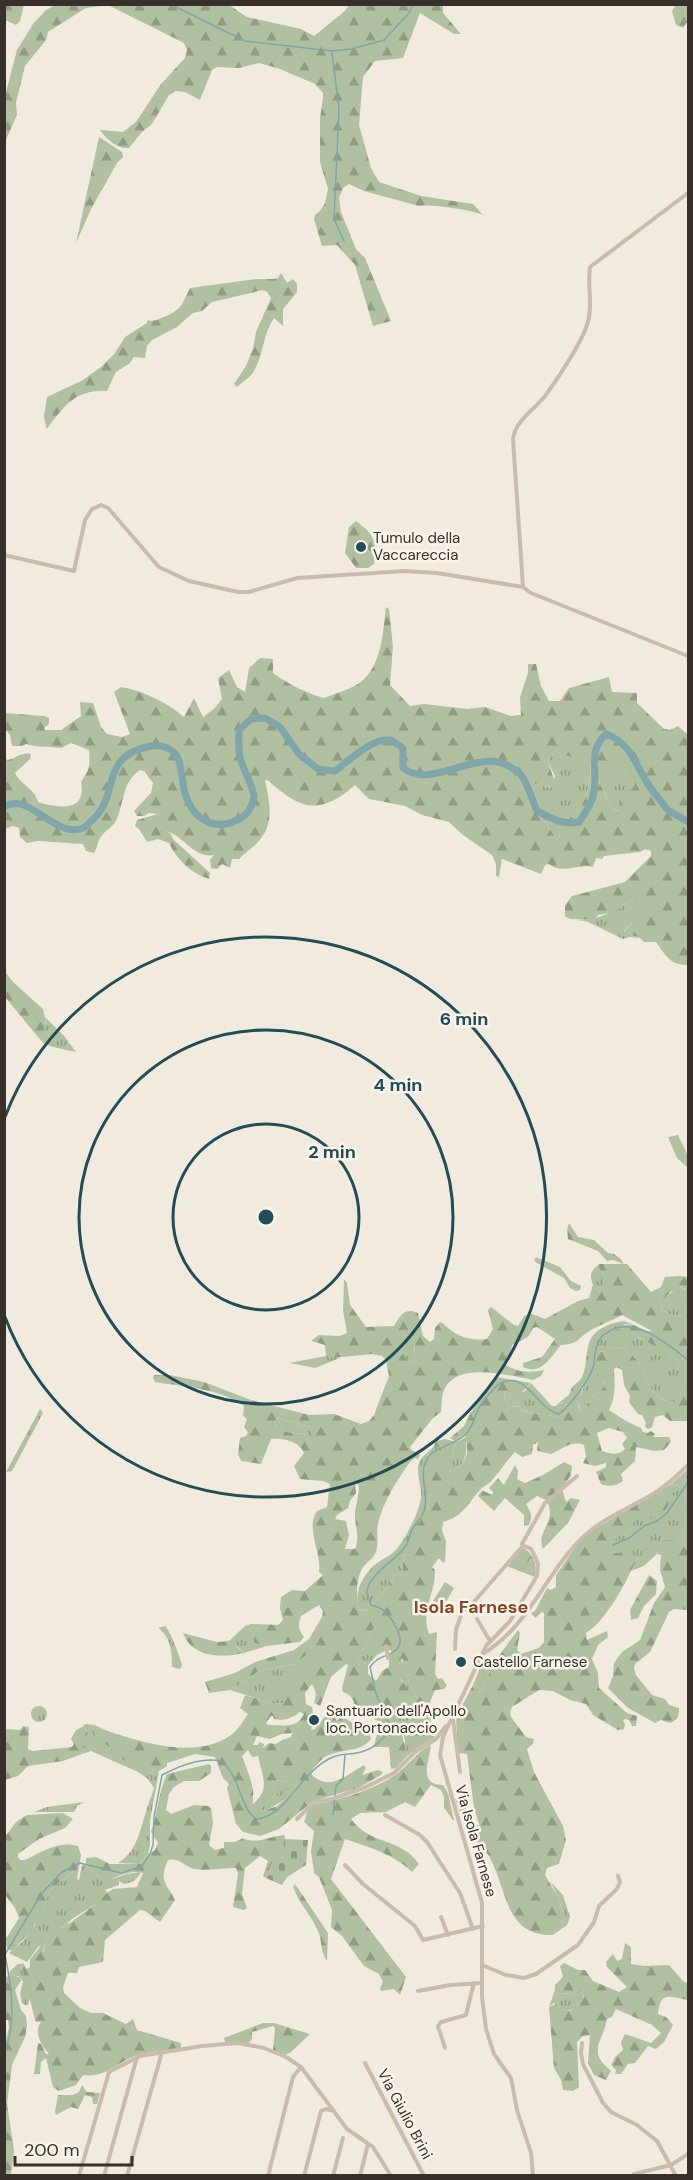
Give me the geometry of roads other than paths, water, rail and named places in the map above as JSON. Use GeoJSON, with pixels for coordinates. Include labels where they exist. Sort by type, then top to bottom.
{"type":"FeatureCollection","features":[{"type":"Feature","properties":{"kind":"street"},"geometry":{"type":"LineString","coordinates":[[523,587],[514,430],[519,421],[547,394],[586,327],[590,303],[590,267],[688,193]]}},
{"type":"Feature","properties":{"kind":"street"},"geometry":{"type":"LineString","coordinates":[[4,555],[74,571],[85,520],[92,509],[101,505],[108,508],[159,567],[189,581],[238,592],[249,592],[297,578],[405,571],[437,573],[523,587],[531,593],[688,656]]}},
{"type":"Feature","properties":{"kind":"street"},"geometry":{"type":"LineString","coordinates":[[483,1653],[512,1631],[562,1560],[584,1535],[655,1493],[688,1465]]}},
{"type":"Feature","properties":{"kind":"street"},"geometry":{"type":"LineString","coordinates":[[522,1544],[545,1503],[577,1476]]}},
{"type":"Feature","properties":{"kind":"street","name":"Via Isola Farnese"},"geometry":{"type":"LineString","coordinates":[[455,1649],[456,1630],[462,1612],[472,1604],[521,1548],[524,1546],[531,1549],[537,1560],[537,1576],[510,1620],[490,1641],[483,1653],[441,1744],[440,1760],[480,1890],[483,1926],[482,1983],[486,2032],[496,2058],[511,2078],[517,2110],[531,2157],[533,2175]]}},
{"type":"Feature","properties":{"kind":"street"},"geometry":{"type":"LineString","coordinates":[[477,1618],[490,1641]]}},
{"type":"Feature","properties":{"kind":"street"},"geometry":{"type":"LineString","coordinates":[[387,1648],[388,1657]]}},
{"type":"Feature","properties":{"kind":"street"},"geometry":{"type":"LineString","coordinates":[[297,1819],[314,1802],[339,1797],[394,1773],[415,1752],[436,1739],[452,1720],[460,1772]]}},
{"type":"Feature","properties":{"kind":"street"},"geometry":{"type":"LineString","coordinates":[[385,1815],[420,1835],[427,1842],[460,1893],[473,1929]]}},
{"type":"Feature","properties":{"kind":"street"},"geometry":{"type":"LineString","coordinates":[[345,1865],[363,1884],[415,1926],[422,1940],[483,1926]]}},
{"type":"Feature","properties":{"kind":"street"},"geometry":{"type":"LineString","coordinates":[[482,1965],[506,1975],[524,1978],[536,1974],[578,1945],[594,1922],[599,1906],[617,1889],[620,1882],[618,1876]]}},
{"type":"Feature","properties":{"kind":"street"},"geometry":{"type":"LineString","coordinates":[[441,1917],[448,1935]]}},
{"type":"Feature","properties":{"kind":"street"},"geometry":{"type":"LineString","coordinates":[[445,2048],[438,2025],[441,2022],[466,2015],[474,1983]]}},
{"type":"Feature","properties":{"kind":"street"},"geometry":{"type":"LineString","coordinates":[[418,1991],[482,1983]]}},
{"type":"Feature","properties":{"kind":"street"},"geometry":{"type":"LineString","coordinates":[[582,2043],[583,2064],[605,2107],[657,2141],[676,2175]]}},
{"type":"Feature","properties":{"kind":"street"},"geometry":{"type":"LineString","coordinates":[[79,2175],[108,2074],[137,2057],[221,2044],[253,2045],[286,2057],[301,2067],[347,2129],[375,2150],[383,2166],[391,2175]]}},
{"type":"Feature","properties":{"kind":"street"},"geometry":{"type":"LineString","coordinates":[[127,2175],[162,2052]]}},
{"type":"Feature","properties":{"kind":"street"},"geometry":{"type":"LineString","coordinates":[[104,2175],[137,2057]]}},
{"type":"Feature","properties":{"kind":"street","name":"Via Giulio Brini"},"geometry":{"type":"LineString","coordinates":[[365,2063],[424,2175]]}},
{"type":"Feature","properties":{"kind":"street"},"geometry":{"type":"LineString","coordinates":[[268,2175],[293,2077],[301,2067]]}},
{"type":"Feature","properties":{"kind":"street"},"geometry":{"type":"LineString","coordinates":[[304,2175],[321,2111],[326,2109],[335,2111]]}},
{"type":"Feature","properties":{"kind":"street"},"geometry":{"type":"LineString","coordinates":[[333,2175],[343,2138]]}},
{"type":"Feature","properties":{"kind":"street"},"geometry":{"type":"LineString","coordinates":[[360,2175],[368,2144]]}},
{"type":"Feature","properties":{"kind":"street"},"geometry":{"type":"LineString","coordinates":[[634,2174],[671,2165],[688,2154]]}},
{"type":"Feature","properties":{"kind":"waterway"},"geometry":{"type":"LineString","coordinates":[[170,4],[245,41],[332,51],[351,49],[384,40],[409,13],[413,4]]}},
{"type":"Feature","properties":{"kind":"waterway"},"geometry":{"type":"LineString","coordinates":[[332,52],[339,109],[334,219],[344,241]]}},
{"type":"Feature","properties":{"kind":"waterway"},"geometry":{"type":"LineString","coordinates":[[4,807],[13,804],[23,805],[62,827],[73,830],[83,828],[100,811],[116,768],[123,759],[134,751],[159,746],[170,749],[178,758],[185,793],[194,812],[208,822],[217,824],[235,821],[248,812],[254,796],[240,757],[239,730],[251,719],[265,718],[280,727],[299,754],[318,769],[335,771],[361,751],[384,740],[390,740],[403,748],[403,768],[415,774],[442,772],[471,764],[499,762],[522,776],[537,811],[552,819],[567,823],[579,822],[590,804],[595,784],[595,754],[600,741],[606,734],[616,739],[630,752],[650,787],[666,808],[688,822]]}},
{"type":"Feature","properties":{"kind":"waterway"},"geometry":{"type":"LineString","coordinates":[[4,1956],[42,1893],[62,1872],[80,1863],[121,1873],[142,1866],[153,1845],[154,1817],[162,1775],[191,1763],[206,1760],[221,1761],[233,1775],[247,1809],[257,1819],[279,1809],[309,1775],[324,1762],[332,1757],[368,1749],[384,1738],[390,1726],[376,1694],[370,1667],[377,1660],[397,1649],[400,1639],[396,1626],[388,1615],[380,1608],[371,1605],[367,1594],[368,1586],[405,1547],[412,1530],[423,1514],[426,1501],[423,1472],[426,1461],[434,1452],[457,1441],[467,1433],[477,1411],[497,1386],[503,1382],[519,1382],[544,1406],[559,1414],[589,1377],[600,1339],[611,1330],[621,1327],[631,1327],[652,1334],[688,1360]]}},
{"type":"Feature","properties":{"kind":"waterway"},"geometry":{"type":"LineString","coordinates":[[613,1545],[629,1538],[667,1513],[688,1482]]}},
{"type":"Feature","properties":{"kind":"waterway"},"geometry":{"type":"LineString","coordinates":[[333,1815],[336,1786],[343,1779],[345,1755]]}},
{"type":"Feature","properties":{"kind":"waterway"},"geometry":{"type":"LineString","coordinates":[[4,2051],[12,2017],[11,1991],[5,1955]]}},
{"type":"Feature","properties":{"kind":"place","name":"Tumulo della Vaccareccia"},"geometry":{"type":"Point","coordinates":[361,547]}},
{"type":"Feature","properties":{"kind":"place","name":"Castello Farnese"},"geometry":{"type":"Point","coordinates":[461,1662]}},
{"type":"Feature","properties":{"kind":"place","name":"Santuario dell'Apollo loc. Portonaccio"},"geometry":{"type":"Point","coordinates":[314,1720]}},
{"type":"Feature","properties":{"kind":"district","name":"Isola Farnese"},"geometry":{"type":"Point","coordinates":[471,1607]}}]}
